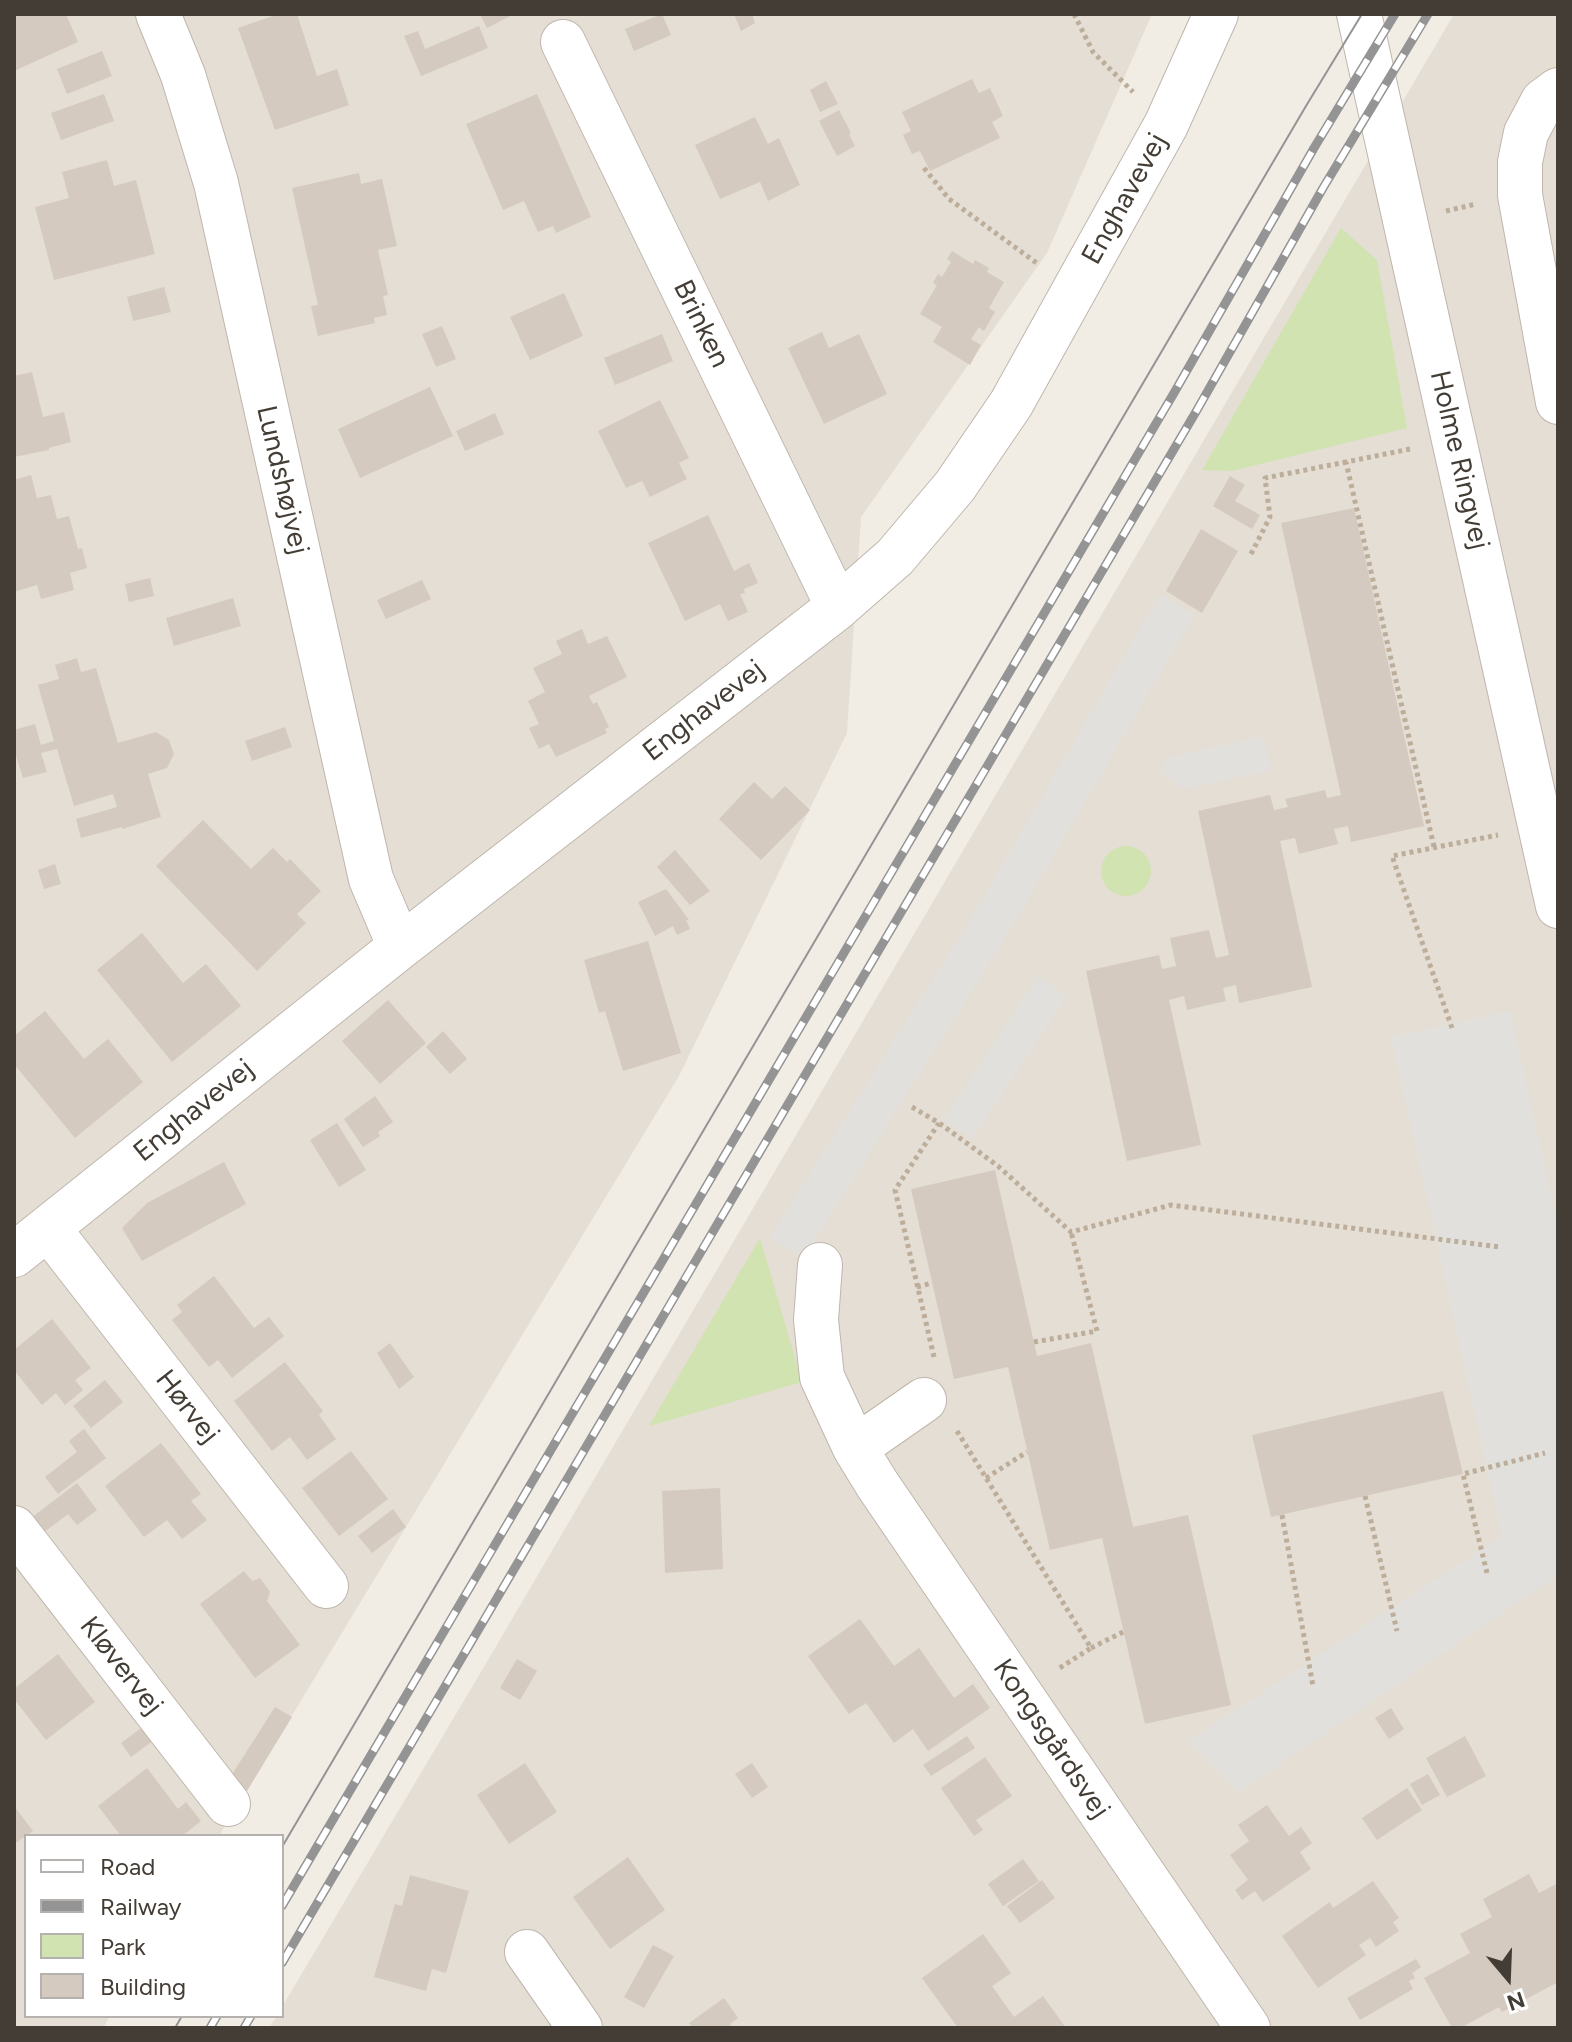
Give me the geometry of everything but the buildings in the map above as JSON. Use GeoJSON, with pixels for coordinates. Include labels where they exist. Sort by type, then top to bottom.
{"type":"FeatureCollection","features":[{"type":"Feature","properties":{"kind":"street","name":"Lundshøjvej"},"geometry":{"type":"LineString","coordinates":[[158,14],[183,75],[216,183],[371,879],[400,947]]}},
{"type":"Feature","properties":{"kind":"street","name":"Enghavevej"},"geometry":{"type":"LineString","coordinates":[[14,1255],[400,947],[838,607],[895,557],[955,486],[1011,404],[1166,125],[1216,14]]}},
{"type":"Feature","properties":{"kind":"street","name":"Holme Ringvej"},"geometry":{"type":"LineString","coordinates":[[1359,14],[1555,883]]}},
{"type":"Feature","properties":{"kind":"street","name":"Brinken"},"geometry":{"type":"LineString","coordinates":[[563,42],[838,607]]}},
{"type":"Feature","properties":{"kind":"street"},"geometry":{"type":"LineString","coordinates":[[1558,90],[1543,101],[1526,133],[1520,162],[1520,195],[1558,402]]}},
{"type":"Feature","properties":{"kind":"street","name":"Hørvej"},"geometry":{"type":"LineString","coordinates":[[48,1228],[326,1586]]}},
{"type":"Feature","properties":{"kind":"street","name":"Kongsgårdsvej"},"geometry":{"type":"LineString","coordinates":[[820,1265],[816,1320],[822,1377],[855,1448],[1248,2028]]}},
{"type":"Feature","properties":{"kind":"street"},"geometry":{"type":"LineString","coordinates":[[855,1448],[930,1386]]}},
{"type":"Feature","properties":{"kind":"street","name":"Kløvervej"},"geometry":{"type":"LineString","coordinates":[[14,1528],[228,1804]]}},
{"type":"Feature","properties":{"kind":"street"},"geometry":{"type":"LineString","coordinates":[[527,1952],[580,2028]]}},
{"type":"Feature","properties":{"kind":"path"},"geometry":{"type":"LineString","coordinates":[[1074,14],[1093,52]]}},
{"type":"Feature","properties":{"kind":"path"},"geometry":{"type":"LineString","coordinates":[[924,168],[949,199],[1075,289]]}},
{"type":"Feature","properties":{"kind":"path"},"geometry":{"type":"LineString","coordinates":[[1404,221],[1520,195]]}},
{"type":"Feature","properties":{"kind":"path"},"geometry":{"type":"LineString","coordinates":[[1251,554],[1270,517],[1265,478],[1454,440]]}},
{"type":"Feature","properties":{"kind":"path"},"geometry":{"type":"LineString","coordinates":[[1346,462],[1434,847]]}},
{"type":"Feature","properties":{"kind":"path"},"geometry":{"type":"LineString","coordinates":[[1452,1028],[1392,856],[1540,826]]}},
{"type":"Feature","properties":{"kind":"path"},"geometry":{"type":"LineString","coordinates":[[912,1107],[998,1166],[1071,1232],[1097,1331],[1034,1342]]}},
{"type":"Feature","properties":{"kind":"path"},"geometry":{"type":"LineString","coordinates":[[939,1123],[895,1190],[917,1287],[930,1386],[1091,1648]]}},
{"type":"Feature","properties":{"kind":"path"},"geometry":{"type":"LineString","coordinates":[[1071,1232],[1171,1205],[1500,1247]]}},
{"type":"Feature","properties":{"kind":"path"},"geometry":{"type":"LineString","coordinates":[[917,1287],[932,1283]]}},
{"type":"Feature","properties":{"kind":"path"},"geometry":{"type":"LineString","coordinates":[[986,1478],[1027,1452]]}},
{"type":"Feature","properties":{"kind":"path"},"geometry":{"type":"LineString","coordinates":[[1487,1573],[1463,1474],[1545,1453]]}},
{"type":"Feature","properties":{"kind":"path"},"geometry":{"type":"LineString","coordinates":[[1365,1496],[1397,1631]]}},
{"type":"Feature","properties":{"kind":"path"},"geometry":{"type":"LineString","coordinates":[[1282,1515],[1313,1686]]}},
{"type":"Feature","properties":{"kind":"path"},"geometry":{"type":"LineString","coordinates":[[1021,1694],[1091,1648],[1123,1632]]}},
{"type":"Feature","properties":{"kind":"shaded area"},"geometry":{"type":"Polygon","coordinates":[[[14,14],[1152,14],[1047,253],[861,517],[847,733],[679,1076],[220,1834],[24,1834],[24,2018],[109,2018],[103,2028],[14,2028],[14,14]]]}},
{"type":"Feature","properties":{"kind":"shaded area"},"geometry":{"type":"Polygon","coordinates":[[[1454,14],[1558,14],[1558,2028],[269,2028],[276,2018],[284,2018],[284,2004],[1454,14]]]}},
{"type":"Feature","properties":{"kind":"shaded area"},"geometry":{"type":"Polygon","coordinates":[[[1160,594],[1194,615],[1007,935],[803,1258],[770,1237],[972,917],[1160,594]]]}},
{"type":"Feature","properties":{"kind":"shaded area"},"geometry":{"type":"Polygon","coordinates":[[[1263,736],[1271,770],[1183,789],[1160,772],[1168,758],[1263,736]]]}},
{"type":"Feature","properties":{"kind":"shaded area"},"geometry":{"type":"Polygon","coordinates":[[[1038,977],[1067,996],[972,1139],[943,1120],[1038,977]]]}},
{"type":"Feature","properties":{"kind":"shaded area"},"geometry":{"type":"Polygon","coordinates":[[[1510,1011],[1558,1228],[1558,1575],[1239,1792],[1188,1741],[1502,1536],[1391,1037],[1510,1011]]]}},
{"type":"Feature","properties":{"kind":"green space"},"geometry":{"type":"Polygon","coordinates":[[[1341,228],[1377,260],[1407,428],[1232,471],[1202,470],[1341,228]]]}},
{"type":"Feature","properties":{"kind":"green space"},"geometry":{"type":"Polygon","coordinates":[[[1126,846],[1144,853],[1151,871],[1144,889],[1126,896],[1108,889],[1101,871],[1108,853],[1126,846]]]}},
{"type":"Feature","properties":{"kind":"green space"},"geometry":{"type":"Polygon","coordinates":[[[760,1238],[802,1382],[649,1426],[760,1238]]]}},
{"type":"Feature","properties":{"kind":"tram line"},"geometry":{"type":"LineString","coordinates":[[284,1844],[1362,14]]}},
{"type":"Feature","properties":{"kind":"tram line"},"geometry":{"type":"LineString","coordinates":[[175,2028],[181,2018]]}},
{"type":"Feature","properties":{"kind":"railway"},"geometry":{"type":"LineString","coordinates":[[284,1903],[1395,14]]}},
{"type":"Feature","properties":{"kind":"railway"},"geometry":{"type":"LineString","coordinates":[[284,1960],[1428,14]]}},
{"type":"Feature","properties":{"kind":"railway"},"geometry":{"type":"LineString","coordinates":[[210,2028],[216,2018]]}},
{"type":"Feature","properties":{"kind":"railway"},"geometry":{"type":"LineString","coordinates":[[244,2028],[250,2018]]}}]}
